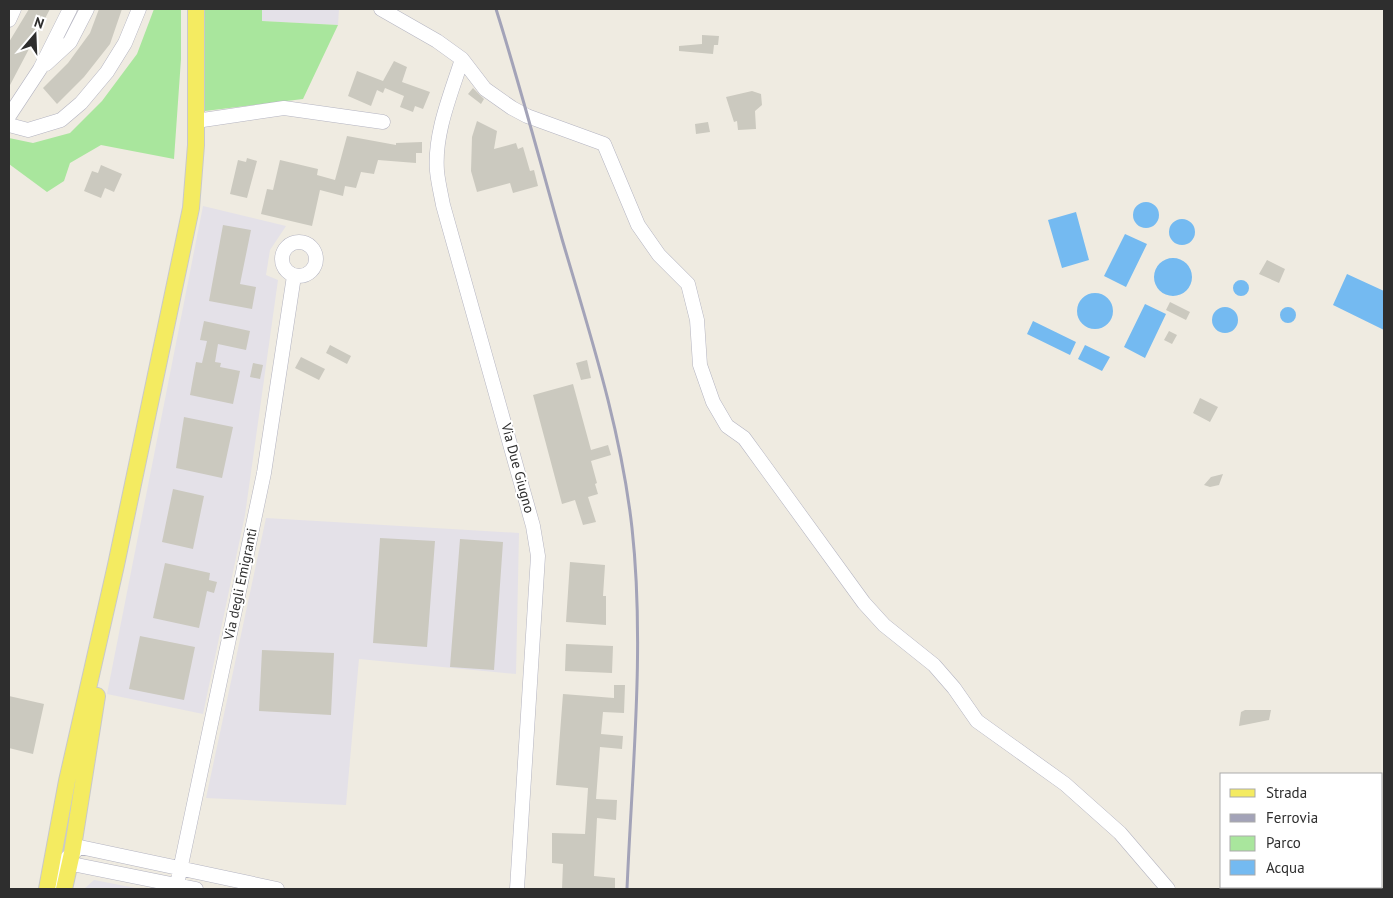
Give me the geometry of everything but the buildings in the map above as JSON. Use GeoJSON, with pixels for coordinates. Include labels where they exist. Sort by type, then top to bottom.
{"type":"FeatureCollection","features":[{"type":"Feature","properties":{"kind":"main road"},"geometry":{"type":"LineString","coordinates":[[47,889],[73,756],[116,565],[191,208],[196,121],[196,9]]}},
{"type":"Feature","properties":{"kind":"main road"},"geometry":{"type":"LineString","coordinates":[[64,889],[76,855],[78,817],[116,565]]}},
{"type":"Feature","properties":{"kind":"street"},"geometry":{"type":"LineString","coordinates":[[9,20],[14,9]]}},
{"type":"Feature","properties":{"kind":"street"},"geometry":{"type":"LineString","coordinates":[[9,116],[40,69],[70,9]]}},
{"type":"Feature","properties":{"kind":"street"},"geometry":{"type":"LineString","coordinates":[[40,69],[70,42],[87,9]]}},
{"type":"Feature","properties":{"kind":"street"},"geometry":{"type":"LineString","coordinates":[[9,125],[28,130],[61,120],[81,102],[107,72],[125,43],[139,9]]}},
{"type":"Feature","properties":{"kind":"street"},"geometry":{"type":"LineString","coordinates":[[381,9],[437,41],[462,59],[485,88],[512,108],[527,116],[604,144],[638,225],[659,255],[688,284],[697,320],[700,365],[713,402],[727,426],[744,438],[864,603],[884,625],[934,665],[954,688],[977,721],[1065,784],[1120,833],[1168,889]]}},
{"type":"Feature","properties":{"kind":"street","name":"Via Due Giugno"},"geometry":{"type":"LineString","coordinates":[[462,59],[444,115],[438,144],[437,171],[443,205],[534,526],[538,556],[517,889]]}},
{"type":"Feature","properties":{"kind":"street"},"geometry":{"type":"LineString","coordinates":[[196,121],[284,108],[383,122]]}},
{"type":"Feature","properties":{"kind":"street","name":"Via degli Emigranti"},"geometry":{"type":"LineString","coordinates":[[176,887],[264,473],[294,276]]}},
{"type":"Feature","properties":{"kind":"street"},"geometry":{"type":"LineString","coordinates":[[69,889],[76,855],[67,821],[75,769],[73,756]]}},
{"type":"Feature","properties":{"kind":"street"},"geometry":{"type":"LineString","coordinates":[[76,855],[176,887],[196,889]]}},
{"type":"Feature","properties":{"kind":"street"},"geometry":{"type":"LineString","coordinates":[[53,889],[67,858],[76,855],[180,868],[278,889]]}},
{"type":"Feature","properties":{"kind":"shaded area"},"geometry":{"type":"Polygon","coordinates":[[[262,9],[339,9],[338,25],[262,21],[262,9]]]}},
{"type":"Feature","properties":{"kind":"shaded area"},"geometry":{"type":"Polygon","coordinates":[[[203,206],[286,226],[270,250],[266,275],[278,280],[245,515],[203,714],[107,694],[203,206]]]}},
{"type":"Feature","properties":{"kind":"shaded area"},"geometry":{"type":"Polygon","coordinates":[[[266,518],[519,533],[516,674],[359,659],[346,805],[206,798],[266,518]]]}},
{"type":"Feature","properties":{"kind":"shaded area"},"geometry":{"type":"Polygon","coordinates":[[[94,880],[141,889],[84,889],[94,880]]]}},
{"type":"Feature","properties":{"kind":"green space"},"geometry":{"type":"Polygon","coordinates":[[[154,9],[181,9],[181,59],[174,159],[101,145],[70,163],[64,181],[47,192],[9,164],[9,138],[33,143],[70,133],[102,101],[137,54],[154,9]]]}},
{"type":"Feature","properties":{"kind":"green space"},"geometry":{"type":"Polygon","coordinates":[[[204,9],[262,9],[262,21],[338,25],[303,99],[205,111],[204,9]]]}},
{"type":"Feature","properties":{"kind":"water"},"geometry":{"type":"Polygon","coordinates":[[[1146,202],[1155,206],[1159,215],[1155,224],[1146,228],[1137,224],[1133,215],[1137,206],[1146,202]]]}},
{"type":"Feature","properties":{"kind":"water"},"geometry":{"type":"Polygon","coordinates":[[[1076,212],[1089,260],[1062,268],[1048,220],[1076,212]]]}},
{"type":"Feature","properties":{"kind":"water"},"geometry":{"type":"Polygon","coordinates":[[[1182,219],[1191,223],[1195,232],[1191,241],[1182,245],[1173,241],[1169,232],[1173,223],[1182,219]]]}},
{"type":"Feature","properties":{"kind":"water"},"geometry":{"type":"Polygon","coordinates":[[[1125,234],[1147,244],[1126,287],[1104,276],[1125,234]]]}},
{"type":"Feature","properties":{"kind":"water"},"geometry":{"type":"Polygon","coordinates":[[[1173,258],[1186,264],[1192,277],[1186,290],[1173,296],[1160,290],[1154,277],[1160,264],[1173,258]]]}},
{"type":"Feature","properties":{"kind":"water"},"geometry":{"type":"Polygon","coordinates":[[[1347,274],[1384,291],[1384,330],[1333,305],[1347,274]]]}},
{"type":"Feature","properties":{"kind":"water"},"geometry":{"type":"Polygon","coordinates":[[[1241,280],[1247,282],[1249,288],[1247,294],[1241,296],[1235,294],[1233,288],[1235,282],[1241,280]]]}},
{"type":"Feature","properties":{"kind":"water"},"geometry":{"type":"Polygon","coordinates":[[[1095,293],[1102,294],[1108,298],[1112,304],[1112,318],[1108,324],[1102,328],[1095,329],[1088,328],[1082,324],[1078,318],[1077,311],[1078,304],[1082,298],[1088,294],[1095,293]]]}},
{"type":"Feature","properties":{"kind":"water"},"geometry":{"type":"Polygon","coordinates":[[[1145,304],[1166,314],[1145,358],[1124,347],[1145,304]]]}},
{"type":"Feature","properties":{"kind":"water"},"geometry":{"type":"Polygon","coordinates":[[[1225,307],[1234,311],[1238,320],[1234,329],[1225,333],[1216,329],[1212,320],[1216,311],[1225,307]]]}},
{"type":"Feature","properties":{"kind":"water"},"geometry":{"type":"Polygon","coordinates":[[[1288,307],[1296,315],[1288,323],[1280,315],[1288,307]]]}},
{"type":"Feature","properties":{"kind":"water"},"geometry":{"type":"Polygon","coordinates":[[[1033,321],[1076,342],[1070,355],[1027,334],[1033,321]]]}},
{"type":"Feature","properties":{"kind":"water"},"geometry":{"type":"Polygon","coordinates":[[[1085,345],[1110,357],[1102,371],[1078,359],[1085,345]]]}},
{"type":"Feature","properties":{"kind":"railway"},"geometry":{"type":"LineString","coordinates":[[496,9],[603,382],[627,491],[636,573],[637,618],[636,708],[627,889]]}}]}
